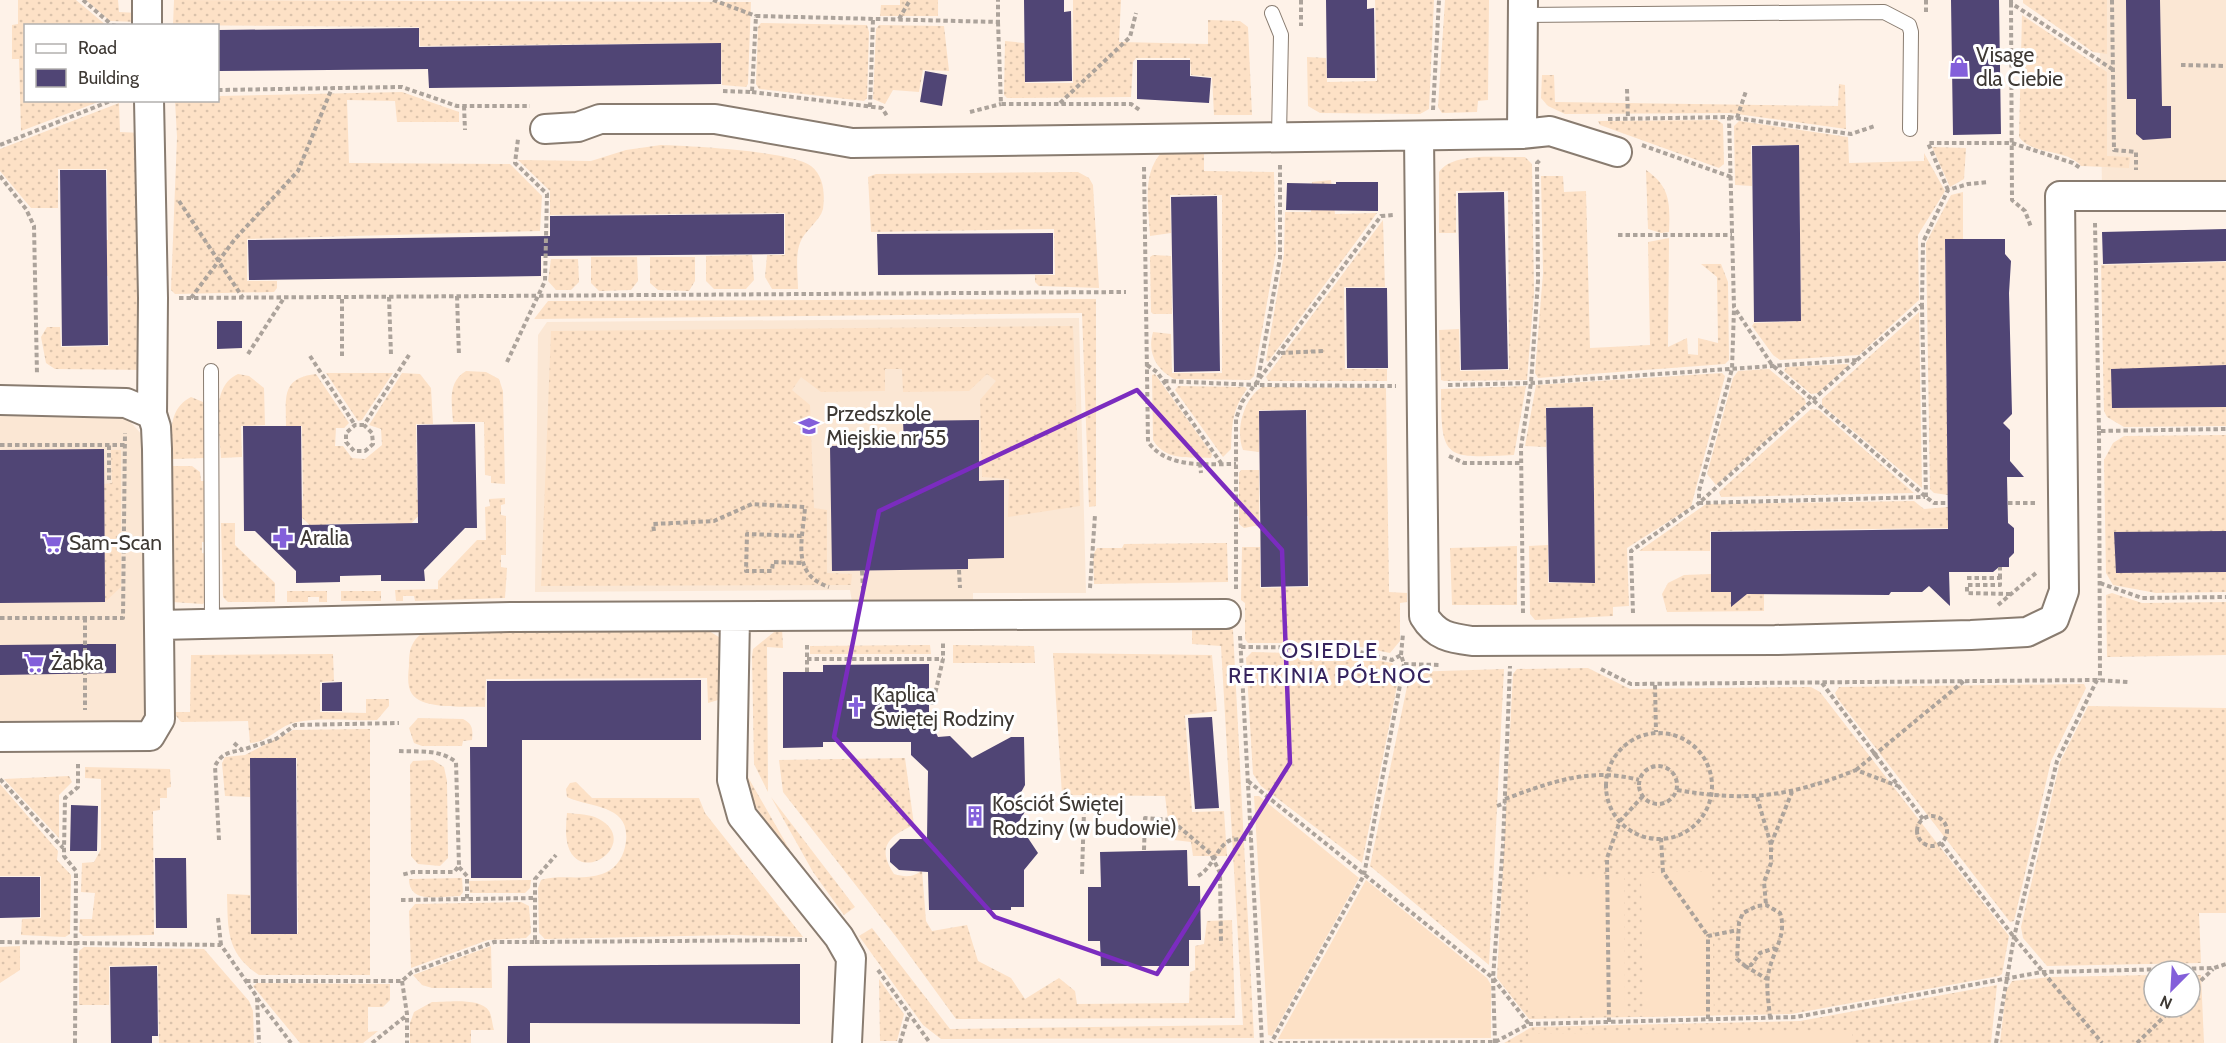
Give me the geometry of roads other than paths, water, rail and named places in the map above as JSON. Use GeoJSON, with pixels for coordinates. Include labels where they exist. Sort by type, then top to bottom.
{"type":"FeatureCollection","features":[{"type":"Feature","properties":{"kind":"street"},"geometry":{"type":"LineString","coordinates":[[147,0],[147,24]]}},
{"type":"Feature","properties":{"kind":"street"},"geometry":{"type":"LineString","coordinates":[[1522,134],[1523,7]]}},
{"type":"Feature","properties":{"kind":"street"},"geometry":{"type":"LineString","coordinates":[[0,737],[150,736],[160,719],[156,438],[152,414],[153,298],[149,102]]}},
{"type":"Feature","properties":{"kind":"street"},"geometry":{"type":"LineString","coordinates":[[529,119],[578,128],[600,119],[715,119],[852,143],[1146,126],[1280,135],[1427,136],[1522,134],[1550,131],[1626,147]]}},
{"type":"Feature","properties":{"kind":"street"},"geometry":{"type":"LineString","coordinates":[[1427,136],[1418,214],[1424,616],[1431,628],[1444,637],[1472,641],[1516,658],[1633,641],[1775,640],[2027,632],[2054,619],[2064,591],[2060,196],[2226,196]]}},
{"type":"Feature","properties":{"kind":"street"},"geometry":{"type":"LineString","coordinates":[[0,400],[126,402],[152,414]]}},
{"type":"Feature","properties":{"kind":"street"},"geometry":{"type":"LineString","coordinates":[[159,625],[398,618],[1088,615],[1234,610]]}},
{"type":"Feature","properties":{"kind":"street"},"geometry":{"type":"LineString","coordinates":[[735,617],[732,780],[742,816],[839,937],[850,958],[847,1043]]}},
{"type":"Feature","properties":{"kind":"lane"},"geometry":{"type":"LineString","coordinates":[[1523,7],[1884,12],[1909,25],[1911,32],[1910,129]]}},
{"type":"Feature","properties":{"kind":"lane"},"geometry":{"type":"LineString","coordinates":[[1272,13],[1281,35],[1280,135]]}},
{"type":"Feature","properties":{"kind":"lane"},"geometry":{"type":"LineString","coordinates":[[211,371],[212,624]]}},
{"type":"Feature","properties":{"kind":"place","name":"Visage dla Ciebie"},"geometry":{"type":"Point","coordinates":[1959,67]}},
{"type":"Feature","properties":{"kind":"place","name":"Przedszkole Miejskie nr 55"},"geometry":{"type":"Point","coordinates":[809,426]}},
{"type":"Feature","properties":{"kind":"place","name":"Aralia"},"geometry":{"type":"Point","coordinates":[283,538]}},
{"type":"Feature","properties":{"kind":"place","name":"Sam-Scan"},"geometry":{"type":"Point","coordinates":[52,543]}},
{"type":"Feature","properties":{"kind":"place","name":"Żabka"},"geometry":{"type":"Point","coordinates":[34,663]}},
{"type":"Feature","properties":{"kind":"place","name":"Kaplica Świętej Rodziny"},"geometry":{"type":"Point","coordinates":[856,707]}},
{"type":"Feature","properties":{"kind":"place","name":"Kościół Świętej Rodziny (w budowie)"},"geometry":{"type":"Point","coordinates":[975,816]}},
{"type":"Feature","properties":{"kind":"district","name":"OSIEDLE RETKINIA PÓŁNOC"},"geometry":{"type":"Point","coordinates":[1330,662]}}]}
